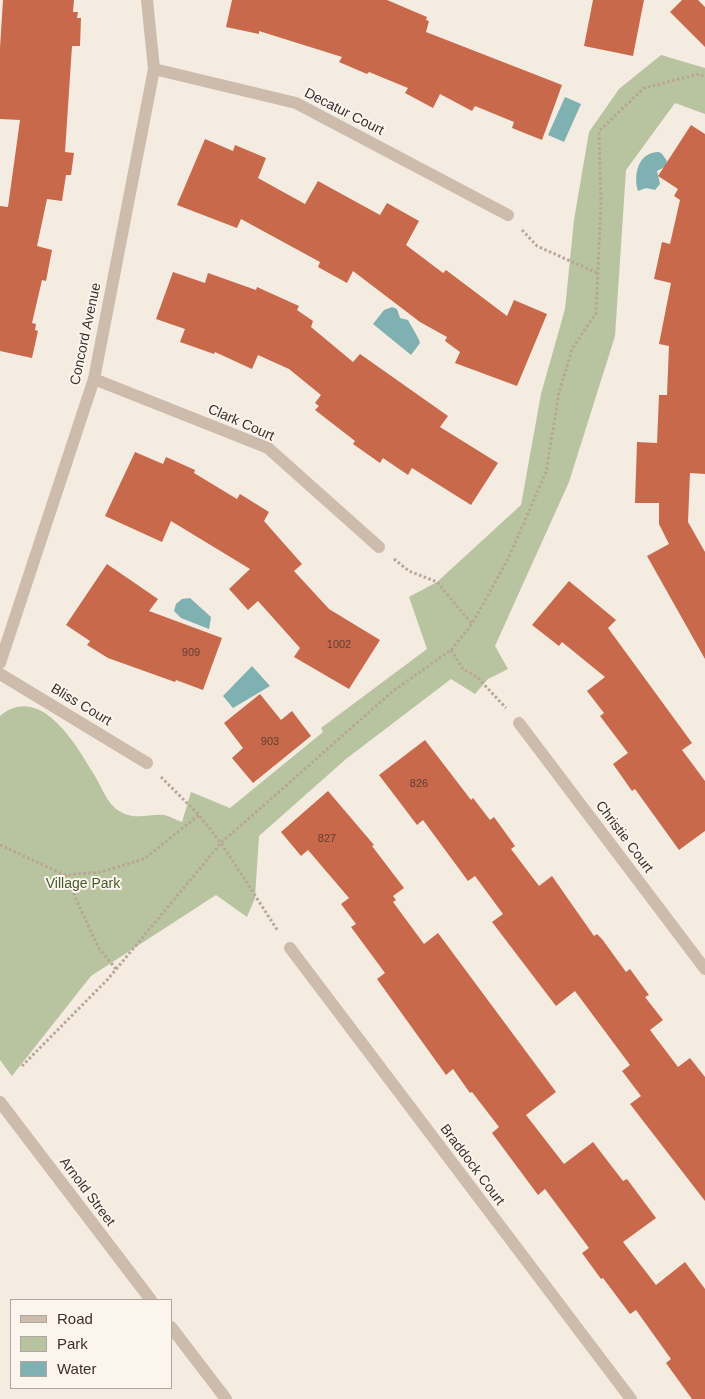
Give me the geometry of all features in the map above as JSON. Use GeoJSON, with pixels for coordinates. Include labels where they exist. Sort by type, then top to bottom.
{"type":"FeatureCollection","features":[{"type":"Feature","properties":{"kind":"street","name":"Concord Avenue"},"geometry":{"type":"LineString","coordinates":[[0,664],[94,379],[154,69],[147,0]]}},
{"type":"Feature","properties":{"kind":"street","name":"Decatur Court"},"geometry":{"type":"LineString","coordinates":[[154,69],[296,103],[508,216]]}},
{"type":"Feature","properties":{"kind":"street","name":"Clark Court"},"geometry":{"type":"LineString","coordinates":[[94,379],[268,448],[379,547]]}},
{"type":"Feature","properties":{"kind":"street","name":"Bliss Court"},"geometry":{"type":"LineString","coordinates":[[0,674],[147,762]]}},
{"type":"Feature","properties":{"kind":"street","name":"Christie Court"},"geometry":{"type":"LineString","coordinates":[[519,722],[705,969]]}},
{"type":"Feature","properties":{"kind":"street","name":"Braddock Court"},"geometry":{"type":"LineString","coordinates":[[290,948],[631,1399]]}},
{"type":"Feature","properties":{"kind":"street","name":"Arnold Street"},"geometry":{"type":"LineString","coordinates":[[0,1102],[150,1299]]}},
{"type":"Feature","properties":{"kind":"street"},"geometry":{"type":"LineString","coordinates":[[172,1328],[226,1399]]}},
{"type":"Feature","properties":{"kind":"path"},"geometry":{"type":"LineString","coordinates":[[22,1066],[116,969],[221,843],[393,691],[450,650],[472,624],[509,557],[546,472],[560,393],[572,349],[596,313],[600,203],[599,131],[644,88],[699,74],[705,77]]}},
{"type":"Feature","properties":{"kind":"path"},"geometry":{"type":"LineString","coordinates":[[508,216],[537,246],[597,272]]}},
{"type":"Feature","properties":{"kind":"path"},"geometry":{"type":"LineString","coordinates":[[379,547],[409,571],[437,582],[472,624]]}},
{"type":"Feature","properties":{"kind":"path"},"geometry":{"type":"LineString","coordinates":[[450,650],[463,668],[477,677],[519,722]]}},
{"type":"Feature","properties":{"kind":"path"},"geometry":{"type":"LineString","coordinates":[[147,762],[199,815],[221,843],[290,948]]}},
{"type":"Feature","properties":{"kind":"path"},"geometry":{"type":"LineString","coordinates":[[0,845],[65,875],[101,872],[144,859],[199,815]]}},
{"type":"Feature","properties":{"kind":"path"},"geometry":{"type":"LineString","coordinates":[[65,875],[98,946],[116,969]]}},
{"type":"Feature","properties":{"kind":"green space","name":"Village Park"},"geometry":{"type":"Polygon","coordinates":[[[661,55],[705,68],[705,114],[675,103],[626,170],[615,336],[569,482],[495,646],[508,669],[488,679],[475,694],[451,679],[346,759],[259,836],[255,898],[247,917],[216,895],[91,976],[12,1076],[0,1060],[0,716],[15,708],[29,707],[42,712],[55,721],[66,733],[110,802],[119,811],[134,816],[164,815],[182,822],[191,792],[230,808],[323,732],[321,728],[427,649],[409,597],[437,582],[521,505],[541,394],[565,309],[574,220],[589,132],[619,89],[661,55]]]}},
{"type":"Feature","properties":{"kind":"water"},"geometry":{"type":"Polygon","coordinates":[[[565,97],[581,104],[564,142],[548,135],[565,97]]]}},
{"type":"Feature","properties":{"kind":"water"},"geometry":{"type":"Polygon","coordinates":[[[659,152],[667,161],[665,167],[657,171],[660,184],[655,190],[646,188],[638,191],[636,178],[639,165],[646,156],[659,152]]]}},
{"type":"Feature","properties":{"kind":"water"},"geometry":{"type":"Polygon","coordinates":[[[392,307],[397,309],[400,318],[408,320],[420,343],[411,355],[373,324],[384,310],[392,307]]]}},
{"type":"Feature","properties":{"kind":"water"},"geometry":{"type":"Polygon","coordinates":[[[190,598],[211,617],[209,629],[181,618],[174,611],[176,604],[182,599],[190,598]]]}},
{"type":"Feature","properties":{"kind":"water"},"geometry":{"type":"Polygon","coordinates":[[[252,666],[270,686],[233,708],[223,696],[252,666]]]}},
{"type":"Feature","properties":{"kind":"building"},"geometry":{"type":"Polygon","coordinates":[[[3,0],[74,0],[73,12],[78,12],[77,18],[81,18],[80,46],[72,46],[65,152],[74,153],[71,175],[66,175],[62,201],[47,199],[37,246],[52,250],[46,281],[42,280],[32,323],[36,324],[35,330],[38,331],[32,358],[0,351],[0,206],[8,207],[20,120],[0,119],[0,48],[3,0]]]}},
{"type":"Feature","properties":{"kind":"building"},"geometry":{"type":"Polygon","coordinates":[[[232,0],[387,0],[427,17],[426,20],[429,21],[426,32],[562,85],[542,140],[512,128],[514,122],[475,106],[472,111],[440,94],[433,108],[405,93],[408,88],[339,62],[342,57],[259,31],[259,34],[226,27],[232,0]]]}},
{"type":"Feature","properties":{"kind":"building"},"geometry":{"type":"Polygon","coordinates":[[[593,0],[644,0],[633,56],[584,46],[593,0]]]}},
{"type":"Feature","properties":{"kind":"building"},"geometry":{"type":"Polygon","coordinates":[[[682,0],[698,0],[705,7],[705,47],[670,12],[682,0]]]}},
{"type":"Feature","properties":{"kind":"building"},"geometry":{"type":"Polygon","coordinates":[[[691,125],[705,134],[705,474],[690,473],[688,522],[705,552],[705,659],[647,556],[669,544],[659,524],[659,503],[635,503],[637,442],[657,443],[659,395],[667,395],[669,346],[659,344],[671,283],[654,279],[662,242],[670,244],[680,200],[674,196],[678,189],[658,176],[691,125]]]}},
{"type":"Feature","properties":{"kind":"building"},"geometry":{"type":"Polygon","coordinates":[[[205,139],[233,151],[235,145],[266,158],[258,178],[305,204],[318,181],[380,215],[387,203],[419,221],[406,245],[443,273],[446,270],[507,316],[514,300],[547,314],[517,386],[455,363],[460,352],[445,341],[447,337],[420,322],[353,271],[347,283],[318,267],[320,262],[241,219],[237,228],[177,205],[205,139]]]}},
{"type":"Feature","properties":{"kind":"building"},"geometry":{"type":"Polygon","coordinates":[[[173,272],[205,283],[208,273],[256,290],[257,287],[299,306],[297,310],[313,321],[311,327],[353,362],[360,354],[448,416],[440,427],[498,463],[471,505],[412,468],[408,475],[383,458],[380,463],[353,444],[355,441],[315,410],[319,406],[315,403],[321,395],[289,369],[258,355],[252,369],[215,352],[214,354],[180,342],[185,329],[156,319],[173,272]]]}},
{"type":"Feature","properties":{"kind":"building"},"geometry":{"type":"Polygon","coordinates":[[[135,452],[163,464],[166,457],[195,470],[194,473],[237,499],[240,494],[269,512],[264,521],[302,564],[294,571],[329,609],[380,640],[349,689],[294,657],[300,648],[258,601],[248,610],[229,589],[250,569],[171,521],[162,542],[105,516],[135,452]]]}},
{"type":"Feature","properties":{"kind":"building"},"geometry":{"type":"Polygon","coordinates":[[[107,564],[158,599],[149,611],[222,638],[203,690],[108,658],[87,645],[90,641],[66,625],[107,564]]]}},
{"type":"Feature","properties":{"kind":"building"},"geometry":{"type":"Polygon","coordinates":[[[569,581],[616,620],[608,628],[692,743],[682,750],[705,781],[705,831],[679,850],[635,789],[632,791],[613,764],[628,753],[600,716],[604,713],[587,691],[605,677],[562,642],[559,646],[532,625],[569,581]]]}},
{"type":"Feature","properties":{"kind":"building"},"geometry":{"type":"Polygon","coordinates":[[[260,694],[281,720],[292,711],[311,736],[253,783],[232,758],[243,748],[224,723],[260,694]]]}},
{"type":"Feature","properties":{"kind":"building"},"geometry":{"type":"Polygon","coordinates":[[[425,740],[471,800],[473,798],[490,820],[494,817],[515,846],[511,849],[539,886],[552,876],[594,936],[597,934],[602,939],[626,972],[630,969],[649,995],[645,997],[663,1020],[650,1030],[678,1067],[690,1058],[705,1077],[705,1201],[630,1104],[641,1096],[622,1071],[630,1065],[575,991],[556,1006],[492,922],[503,914],[475,876],[468,881],[423,820],[417,825],[379,775],[425,740]]]}},
{"type":"Feature","properties":{"kind":"building"},"geometry":{"type":"Polygon","coordinates":[[[328,791],[374,845],[372,846],[404,888],[393,896],[396,900],[393,902],[424,944],[438,933],[556,1092],[526,1115],[564,1164],[593,1142],[623,1181],[627,1179],[656,1218],[623,1242],[656,1285],[685,1262],[705,1289],[705,1399],[692,1399],[666,1363],[671,1359],[636,1310],[630,1314],[603,1278],[601,1279],[582,1253],[589,1248],[545,1189],[538,1195],[492,1133],[499,1127],[472,1092],[470,1093],[453,1069],[446,1075],[377,979],[385,973],[351,927],[356,924],[341,904],[349,898],[308,850],[301,856],[281,832],[328,791]]]}}]}
